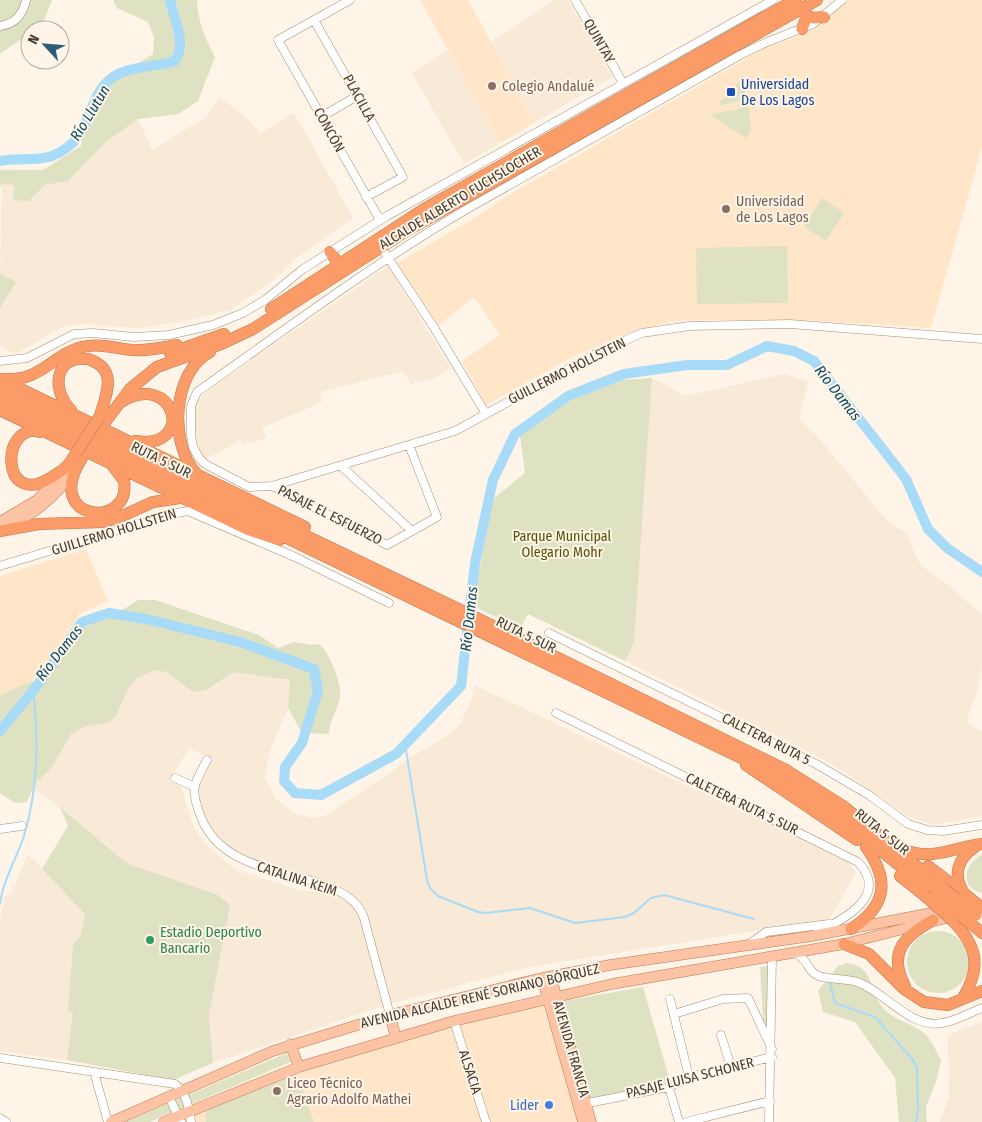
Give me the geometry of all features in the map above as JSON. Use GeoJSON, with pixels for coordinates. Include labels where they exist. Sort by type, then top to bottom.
{"type":"FeatureCollection","features":[{"type":"Feature","properties":{"kind":"highway","name":"ALCALDE ALBERTO FUCHSLOCHER"},"geometry":{"type":"LineString","coordinates":[[71,468],[123,386],[140,369],[163,355],[229,332],[261,316],[424,209],[644,84],[799,7],[817,0]]}},
{"type":"Feature","properties":{"kind":"highway","name":"ALCALDE ALBERTO FUCHSLOCHER"},"geometry":{"type":"LineString","coordinates":[[103,418],[139,380],[157,366],[232,340],[263,323],[381,247],[640,105],[799,7]]}},
{"type":"Feature","properties":{"kind":"highway"},"geometry":{"type":"LineString","coordinates":[[799,7],[814,18],[824,17]]}},
{"type":"Feature","properties":{"kind":"highway"},"geometry":{"type":"LineString","coordinates":[[799,7],[802,30]]}},
{"type":"Feature","properties":{"kind":"highway"},"geometry":{"type":"LineString","coordinates":[[640,105],[639,90],[644,84]]}},
{"type":"Feature","properties":{"kind":"highway"},"geometry":{"type":"LineString","coordinates":[[330,252],[339,264]]}},
{"type":"Feature","properties":{"kind":"highway"},"geometry":{"type":"LineString","coordinates":[[200,476],[187,460],[180,442],[183,385],[187,374],[198,360],[232,340]]}},
{"type":"Feature","properties":{"kind":"highway"},"geometry":{"type":"LineString","coordinates":[[0,379],[16,379],[32,375],[71,351],[89,346],[146,350],[204,341]]}},
{"type":"Feature","properties":{"kind":"highway"},"geometry":{"type":"LineString","coordinates":[[80,417],[63,401],[58,385],[59,376],[65,366],[84,358],[99,364],[108,379],[108,392],[103,418]]}},
{"type":"Feature","properties":{"kind":"highway"},"geometry":{"type":"LineString","coordinates":[[0,379],[324,536],[361,562]]}},
{"type":"Feature","properties":{"kind":"highway","name":"RUTA 5 SUR"},"geometry":{"type":"LineString","coordinates":[[0,388],[361,562],[447,609]]}},
{"type":"Feature","properties":{"kind":"highway"},"geometry":{"type":"LineString","coordinates":[[114,408],[133,396],[146,394],[161,398],[172,410],[171,428],[160,439],[149,442],[125,438]]}},
{"type":"Feature","properties":{"kind":"highway","name":"RUTA 5 SUR"},"geometry":{"type":"LineString","coordinates":[[0,399],[330,558],[447,609],[786,770],[819,789],[855,815],[940,891]]}},
{"type":"Feature","properties":{"kind":"highway"},"geometry":{"type":"LineString","coordinates":[[0,410],[54,434],[247,529],[330,558]]}},
{"type":"Feature","properties":{"kind":"highway"},"geometry":{"type":"LineString","coordinates":[[54,434],[32,430],[23,431],[15,436],[5,452],[5,466],[16,480],[28,485],[41,484],[71,468]]}},
{"type":"Feature","properties":{"kind":"highway"},"geometry":{"type":"LineString","coordinates":[[71,468],[70,484],[74,501],[87,512],[104,513],[119,503],[124,485],[119,473],[105,459]]}},
{"type":"Feature","properties":{"kind":"highway"},"geometry":{"type":"LineString","coordinates":[[0,530],[39,524],[103,522],[120,517],[153,502],[183,498]]}},
{"type":"Feature","properties":{"kind":"highway","name":"RUTA 5 SUR"},"geometry":{"type":"LineString","coordinates":[[502,635],[781,778],[824,805],[974,914],[982,934]]}},
{"type":"Feature","properties":{"kind":"highway"},"geometry":{"type":"LineString","coordinates":[[732,752],[759,776],[828,819],[866,847],[924,895],[973,942],[980,961],[978,975],[973,986],[955,1003]]}},
{"type":"Feature","properties":{"kind":"highway"},"geometry":{"type":"LineString","coordinates":[[855,815],[962,891]]}},
{"type":"Feature","properties":{"kind":"highway"},"geometry":{"type":"LineString","coordinates":[[906,850],[918,854],[932,855],[981,844]]}},
{"type":"Feature","properties":{"kind":"highway"},"geometry":{"type":"LineString","coordinates":[[974,914],[962,891],[958,878],[959,866],[966,853],[981,844]]}},
{"type":"Feature","properties":{"kind":"highway"},"geometry":{"type":"LineString","coordinates":[[851,929],[873,909],[880,897],[882,888],[879,868],[866,847]]}},
{"type":"Feature","properties":{"kind":"highway"},"geometry":{"type":"LineString","coordinates":[[912,995],[900,977],[899,954],[903,942],[910,934],[933,920]]}},
{"type":"Feature","properties":{"kind":"highway"},"geometry":{"type":"LineString","coordinates":[[844,944],[869,954],[912,995],[932,1004],[955,1003],[982,991]]}},
{"type":"Feature","properties":{"kind":"main road"},"geometry":{"type":"LineString","coordinates":[[0,522],[37,500],[71,468]]}},
{"type":"Feature","properties":{"kind":"main road"},"geometry":{"type":"LineString","coordinates":[[0,530],[44,504],[60,488],[71,468]]}},
{"type":"Feature","properties":{"kind":"main road","name":"AVENIDA ALCALDE RENÉ SORIANO BÓRQUEZ"},"geometry":{"type":"LineString","coordinates":[[164,1122],[179,1119],[190,1111],[299,1068],[454,1021],[612,984],[772,958],[844,944],[933,920],[974,914],[982,904]]}},
{"type":"Feature","properties":{"kind":"main road","name":"AVENIDA ALCALDE RENÉ SORIANO BÓRQUEZ"},"geometry":{"type":"LineString","coordinates":[[110,1122],[290,1044],[390,1015],[546,978],[610,966],[851,929],[974,914]]}},
{"type":"Feature","properties":{"kind":"main road"},"geometry":{"type":"LineString","coordinates":[[772,958],[812,936]]}},
{"type":"Feature","properties":{"kind":"main road"},"geometry":{"type":"LineString","coordinates":[[610,966],[608,976],[612,984]]}},
{"type":"Feature","properties":{"kind":"main road","name":"AVENIDA FRANCIA"},"geometry":{"type":"LineString","coordinates":[[546,978],[582,1104],[591,1122]]}},
{"type":"Feature","properties":{"kind":"main road"},"geometry":{"type":"LineString","coordinates":[[390,1015],[396,1038]]}},
{"type":"Feature","properties":{"kind":"main road"},"geometry":{"type":"LineString","coordinates":[[290,1044],[299,1068]]}},
{"type":"Feature","properties":{"kind":"main road","name":"AVENIDA FRANCIA"},"geometry":{"type":"LineString","coordinates":[[582,1104],[583,1122]]}},
{"type":"Feature","properties":{"kind":"street"},"geometry":{"type":"LineString","coordinates":[[0,26],[10,25],[15,22],[22,14],[26,0]]}},
{"type":"Feature","properties":{"kind":"street"},"geometry":{"type":"LineString","coordinates":[[314,20],[350,0]]}},
{"type":"Feature","properties":{"kind":"street","name":"QUINTAY"},"geometry":{"type":"LineString","coordinates":[[575,0],[623,83]]}},
{"type":"Feature","properties":{"kind":"street","name":"ALCALDE ALBERTO FUCHSLOCHER"},"geometry":{"type":"LineString","coordinates":[[0,361],[27,358],[62,338],[80,333],[158,336],[213,325],[258,305],[303,269],[380,220],[774,0]]}},
{"type":"Feature","properties":{"kind":"street","name":"ALCALDE ALBERTO FUCHSLOCHER"},"geometry":{"type":"LineString","coordinates":[[256,488],[249,487],[205,464],[199,458],[193,448],[191,435],[191,406],[195,395],[434,228],[640,105],[780,36],[802,30],[824,17],[842,0]]}},
{"type":"Feature","properties":{"kind":"street","name":"CONCÓN"},"geometry":{"type":"LineString","coordinates":[[314,20],[278,40],[380,220]]}},
{"type":"Feature","properties":{"kind":"street","name":"PLACILLA"},"geometry":{"type":"LineString","coordinates":[[314,20],[403,177],[366,197]]}},
{"type":"Feature","properties":{"kind":"street"},"geometry":{"type":"LineString","coordinates":[[321,117],[357,96]]}},
{"type":"Feature","properties":{"kind":"street"},"geometry":{"type":"LineString","coordinates":[[381,247],[434,326],[486,414]]}},
{"type":"Feature","properties":{"kind":"street","name":"GUILLERMO HOLLSTEIN"},"geometry":{"type":"LineString","coordinates":[[256,488],[272,486],[456,431],[599,352],[642,333],[680,327],[790,324],[982,340]]}},
{"type":"Feature","properties":{"kind":"street"},"geometry":{"type":"LineString","coordinates":[[341,466],[412,532],[437,517],[409,445]]}},
{"type":"Feature","properties":{"kind":"street","name":"PASAJE EL ESFUERZO"},"geometry":{"type":"LineString","coordinates":[[272,486],[387,545],[412,532]]}},
{"type":"Feature","properties":{"kind":"street","name":"GUILLERMO HOLLSTEIN"},"geometry":{"type":"LineString","coordinates":[[0,566],[171,514],[188,511],[295,557],[389,603]]}},
{"type":"Feature","properties":{"kind":"street","name":"CALETERA RUTA 5"},"geometry":{"type":"LineString","coordinates":[[549,633],[818,765],[869,795],[908,824],[927,830],[943,831],[982,825]]}},
{"type":"Feature","properties":{"kind":"street","name":"CALETERA RUTA 5 SUR"},"geometry":{"type":"LineString","coordinates":[[556,713],[855,860],[866,873],[867,892],[863,902],[836,924],[812,936]]}},
{"type":"Feature","properties":{"kind":"street"},"geometry":{"type":"LineString","coordinates":[[175,778],[193,786],[206,760]]}},
{"type":"Feature","properties":{"kind":"street","name":"CATALINA KEIM"},"geometry":{"type":"LineString","coordinates":[[193,786],[195,803],[204,826],[220,846],[262,868],[336,889],[358,905],[364,918],[390,1015]]}},
{"type":"Feature","properties":{"kind":"street"},"geometry":{"type":"LineString","coordinates":[[0,829],[22,826]]}},
{"type":"Feature","properties":{"kind":"street"},"geometry":{"type":"LineString","coordinates":[[746,946],[766,932],[836,924]]}},
{"type":"Feature","properties":{"kind":"street"},"geometry":{"type":"LineString","coordinates":[[810,966],[814,950]]}},
{"type":"Feature","properties":{"kind":"street"},"geometry":{"type":"LineString","coordinates":[[794,953],[806,960],[811,970],[820,977],[841,978],[866,986],[924,1022],[943,1023],[982,1008]]}},
{"type":"Feature","properties":{"kind":"street"},"geometry":{"type":"LineString","coordinates":[[769,1122],[772,1053],[772,958]]}},
{"type":"Feature","properties":{"kind":"street"},"geometry":{"type":"LineString","coordinates":[[674,1014],[720,1000],[748,998],[772,1053]]}},
{"type":"Feature","properties":{"kind":"street"},"geometry":{"type":"LineString","coordinates":[[670,999],[689,1077]]}},
{"type":"Feature","properties":{"kind":"street","name":"ALSACIA"},"geometry":{"type":"LineString","coordinates":[[454,1021],[486,1122]]}},
{"type":"Feature","properties":{"kind":"street"},"geometry":{"type":"LineString","coordinates":[[720,1035],[731,1068]]}},
{"type":"Feature","properties":{"kind":"street","name":"PASAJE LUISA SCHONER"},"geometry":{"type":"LineString","coordinates":[[582,1104],[669,1087],[689,1077],[731,1068],[772,1053]]}},
{"type":"Feature","properties":{"kind":"street"},"geometry":{"type":"LineString","coordinates":[[0,1058],[175,1084],[182,1092],[190,1111],[191,1122]]}},
{"type":"Feature","properties":{"kind":"street"},"geometry":{"type":"LineString","coordinates":[[94,1072],[110,1122]]}},
{"type":"Feature","properties":{"kind":"street"},"geometry":{"type":"LineString","coordinates":[[669,1087],[679,1122]]}},
{"type":"Feature","properties":{"kind":"street"},"geometry":{"type":"LineString","coordinates":[[169,1097],[179,1119]]}},
{"type":"Feature","properties":{"kind":"street"},"geometry":{"type":"LineString","coordinates":[[686,1122],[770,1101]]}},
{"type":"Feature","properties":{"kind":"street"},"geometry":{"type":"LineString","coordinates":[[0,1118],[6,1122]]}},
{"type":"Feature","properties":{"kind":"shaded area","name":"Colegio Andalué"},"geometry":{"type":"Polygon","coordinates":[[[420,0],[468,0],[535,122],[500,143],[420,0]]]}},
{"type":"Feature","properties":{"kind":"shaded area"},"geometry":{"type":"Polygon","coordinates":[[[555,0],[568,0],[613,77],[535,122],[491,42],[555,0]]]}},
{"type":"Feature","properties":{"kind":"shaded area","name":"Universidad de Los Lagos"},"geometry":{"type":"Polygon","coordinates":[[[848,0],[982,0],[982,147],[931,328],[802,320],[692,320],[671,322],[641,329],[613,339],[573,357],[486,405],[462,361],[500,335],[474,297],[439,325],[397,263],[468,222],[507,196],[761,50],[813,30],[848,0]]]}},
{"type":"Feature","properties":{"kind":"shaded area"},"geometry":{"type":"Polygon","coordinates":[[[448,50],[500,143],[464,164],[412,73],[448,50]]]}},
{"type":"Feature","properties":{"kind":"shaded area"},"geometry":{"type":"Polygon","coordinates":[[[219,97],[245,116],[261,133],[294,113],[353,218],[296,258],[273,280],[231,310],[181,322],[137,328],[84,324],[64,326],[15,354],[0,346],[0,308],[16,282],[0,273],[2,184],[14,185],[29,201],[45,185],[68,181],[107,141],[138,119],[152,150],[206,117],[219,97]]]}},
{"type":"Feature","properties":{"kind":"shaded area"},"geometry":{"type":"Polygon","coordinates":[[[388,266],[450,367],[436,377],[411,384],[403,371],[320,392],[322,402],[262,428],[267,438],[242,444],[241,440],[206,459],[199,450],[195,429],[194,405],[208,390],[388,266]]]}},
{"type":"Feature","properties":{"kind":"shaded area"},"geometry":{"type":"Polygon","coordinates":[[[785,374],[808,382],[799,419],[817,436],[888,522],[907,533],[917,560],[982,615],[982,667],[977,693],[966,721],[982,732],[982,816],[935,825],[910,818],[847,773],[806,750],[625,661],[634,643],[652,378],[685,396],[785,374]]]}},
{"type":"Feature","properties":{"kind":"shaded area"},"geometry":{"type":"Polygon","coordinates":[[[86,549],[108,601],[80,614],[45,666],[27,687],[0,700],[0,576],[86,549]]]}},
{"type":"Feature","properties":{"kind":"shaded area"},"geometry":{"type":"Polygon","coordinates":[[[90,633],[290,681],[288,708],[270,751],[265,777],[276,799],[296,814],[312,818],[323,817],[395,770],[400,764],[453,732],[462,721],[472,698],[474,685],[848,862],[856,873],[829,919],[529,967],[389,1004],[364,907],[350,893],[337,886],[260,862],[222,844],[205,823],[198,802],[196,785],[210,759],[189,748],[169,781],[181,787],[194,828],[206,845],[236,870],[300,890],[334,895],[353,906],[358,912],[383,1006],[213,1063],[209,1015],[230,905],[120,859],[44,795],[0,773],[0,744],[90,633]]]}},
{"type":"Feature","properties":{"kind":"shaded area"},"geometry":{"type":"Polygon","coordinates":[[[28,854],[85,914],[81,935],[73,945],[68,1011],[74,1013],[67,1060],[0,1051],[0,921],[5,895],[11,894],[28,854]]]}},
{"type":"Feature","properties":{"kind":"shaded area"},"geometry":{"type":"Polygon","coordinates":[[[543,1004],[578,1122],[490,1122],[458,1025],[543,1004]]]}},
{"type":"Feature","properties":{"kind":"shaded area"},"geometry":{"type":"Polygon","coordinates":[[[982,1022],[982,1122],[940,1122],[949,1097],[948,1035],[982,1022]]]}},
{"type":"Feature","properties":{"kind":"shaded area"},"geometry":{"type":"Polygon","coordinates":[[[453,1027],[483,1122],[179,1122],[296,1072],[453,1027]]]}},
{"type":"Feature","properties":{"kind":"green space"},"geometry":{"type":"Polygon","coordinates":[[[0,0],[52,0],[44,20],[20,20],[20,40],[0,54],[0,0]]]}},
{"type":"Feature","properties":{"kind":"green space"},"geometry":{"type":"Polygon","coordinates":[[[113,0],[197,0],[203,30],[215,57],[198,101],[178,114],[138,119],[107,141],[68,181],[45,185],[29,201],[13,200],[14,185],[2,184],[0,187],[0,170],[43,170],[81,146],[88,109],[97,88],[116,70],[137,64],[153,54],[154,37],[148,22],[117,8],[113,0]]]}},
{"type":"Feature","properties":{"kind":"green space"},"geometry":{"type":"Polygon","coordinates":[[[742,79],[745,81],[745,99],[719,106],[719,103],[742,79]]]}},
{"type":"Feature","properties":{"kind":"green space"},"geometry":{"type":"Polygon","coordinates":[[[746,107],[749,108],[751,132],[746,138],[710,115],[746,107]]]}},
{"type":"Feature","properties":{"kind":"green space"},"geometry":{"type":"Polygon","coordinates":[[[822,198],[844,213],[826,241],[804,227],[822,198]]]}},
{"type":"Feature","properties":{"kind":"green space","name":"Universidad de Los Lagos"},"geometry":{"type":"Polygon","coordinates":[[[787,246],[788,303],[697,304],[696,248],[787,246]]]}},
{"type":"Feature","properties":{"kind":"green space"},"geometry":{"type":"Polygon","coordinates":[[[0,273],[16,282],[0,308],[0,273]]]}},
{"type":"Feature","properties":{"kind":"green space","name":"Parque Municipal Olegario Mohr"},"geometry":{"type":"Polygon","coordinates":[[[652,378],[634,643],[625,661],[528,614],[520,629],[473,606],[492,500],[525,473],[520,435],[569,401],[622,380],[652,378]]]}},
{"type":"Feature","properties":{"kind":"green space"},"geometry":{"type":"Polygon","coordinates":[[[138,600],[155,600],[259,635],[278,648],[294,642],[312,645],[319,644],[331,660],[340,691],[339,702],[330,724],[329,734],[302,733],[288,708],[290,680],[233,672],[206,690],[193,692],[166,672],[155,670],[137,678],[129,687],[115,717],[108,723],[86,726],[71,734],[51,769],[35,783],[27,802],[15,803],[0,793],[0,696],[12,689],[44,677],[67,642],[75,634],[99,617],[121,611],[138,600]]]}},
{"type":"Feature","properties":{"kind":"green space","name":"Estadio Deportivo Bancario"},"geometry":{"type":"Polygon","coordinates":[[[60,807],[120,858],[131,865],[218,895],[230,905],[209,1015],[213,1063],[173,1080],[67,1060],[73,1013],[68,1011],[73,945],[81,935],[85,914],[42,869],[68,826],[60,807]]]}},
{"type":"Feature","properties":{"kind":"green space"},"geometry":{"type":"Polygon","coordinates":[[[982,855],[982,893],[970,886],[967,881],[967,875],[971,864],[982,855]]]}},
{"type":"Feature","properties":{"kind":"green space"},"geometry":{"type":"Polygon","coordinates":[[[938,931],[950,933],[960,940],[967,950],[969,962],[967,974],[960,984],[950,991],[938,993],[926,991],[916,984],[909,974],[907,962],[909,950],[916,940],[926,933],[938,931]]]}},
{"type":"Feature","properties":{"kind":"green space"},"geometry":{"type":"Polygon","coordinates":[[[847,963],[856,965],[866,973],[876,997],[885,1010],[922,1031],[933,1045],[941,1060],[936,1082],[926,1107],[927,1122],[899,1122],[895,1078],[855,1022],[823,1012],[818,991],[838,966],[847,963]]]}},
{"type":"Feature","properties":{"kind":"green space"},"geometry":{"type":"Polygon","coordinates":[[[769,966],[769,1036],[763,1020],[760,967],[769,966]]]}},
{"type":"Feature","properties":{"kind":"green space"},"geometry":{"type":"Polygon","coordinates":[[[643,987],[670,1081],[588,1100],[564,1001],[643,987]]]}},
{"type":"Feature","properties":{"kind":"green space"},"geometry":{"type":"Polygon","coordinates":[[[287,1053],[290,1062],[150,1122],[125,1122],[287,1053]]]}},
{"type":"Feature","properties":{"kind":"green space","name":"Liceo Técnico Agrario Adolfo Mathei"},"geometry":{"type":"Polygon","coordinates":[[[296,1072],[314,1122],[206,1122],[206,1111],[296,1072]]]}},
{"type":"Feature","properties":{"kind":"waterway","name":"Río Llutun"},"geometry":{"type":"LineString","coordinates":[[0,161],[45,158],[66,149],[83,129],[97,96],[113,77],[127,71],[175,61],[180,46],[180,39],[170,0]]}},
{"type":"Feature","properties":{"kind":"waterway","name":"Río Damas"},"geometry":{"type":"LineString","coordinates":[[0,731],[36,687],[82,622],[109,613],[146,619],[240,642],[314,669],[318,691],[302,743],[285,767],[284,781],[295,793],[321,795],[396,754],[461,686],[475,563],[493,480],[515,434],[568,396],[624,374],[687,365],[727,365],[767,346],[794,351],[814,361],[906,479],[928,529],[947,548],[982,572]]}},
{"type":"Feature","properties":{"kind":"waterway"},"geometry":{"type":"LineString","coordinates":[[0,904],[6,879],[23,839],[32,803],[36,766],[36,728],[33,691]]}},
{"type":"Feature","properties":{"kind":"waterway"},"geometry":{"type":"LineString","coordinates":[[405,744],[427,880],[430,888],[438,896],[478,912],[486,913],[530,908],[575,923],[625,917],[634,913],[651,898],[664,895],[754,919]]}},
{"type":"Feature","properties":{"kind":"waterway"},"geometry":{"type":"LineString","coordinates":[[830,983],[835,1003],[875,1017],[913,1060],[917,1068],[918,1111],[916,1122]]}},
{"type":"Feature","properties":{"kind":"place","name":"Colegio Andalué"},"geometry":{"type":"Point","coordinates":[492,86]}},
{"type":"Feature","properties":{"kind":"place","name":"Universidad De Los Lagos"},"geometry":{"type":"Point","coordinates":[731,92]}},
{"type":"Feature","properties":{"kind":"place","name":"Universidad de Los Lagos"},"geometry":{"type":"Point","coordinates":[726,209]}},
{"type":"Feature","properties":{"kind":"place","name":"Estadio Deportivo Bancario"},"geometry":{"type":"Point","coordinates":[150,940]}},
{"type":"Feature","properties":{"kind":"place","name":"Liceo Técnico Agrario Adolfo Mathei"},"geometry":{"type":"Point","coordinates":[277,1091]}},
{"type":"Feature","properties":{"kind":"place","name":"Lider"},"geometry":{"type":"Point","coordinates":[549,1105]}}]}
